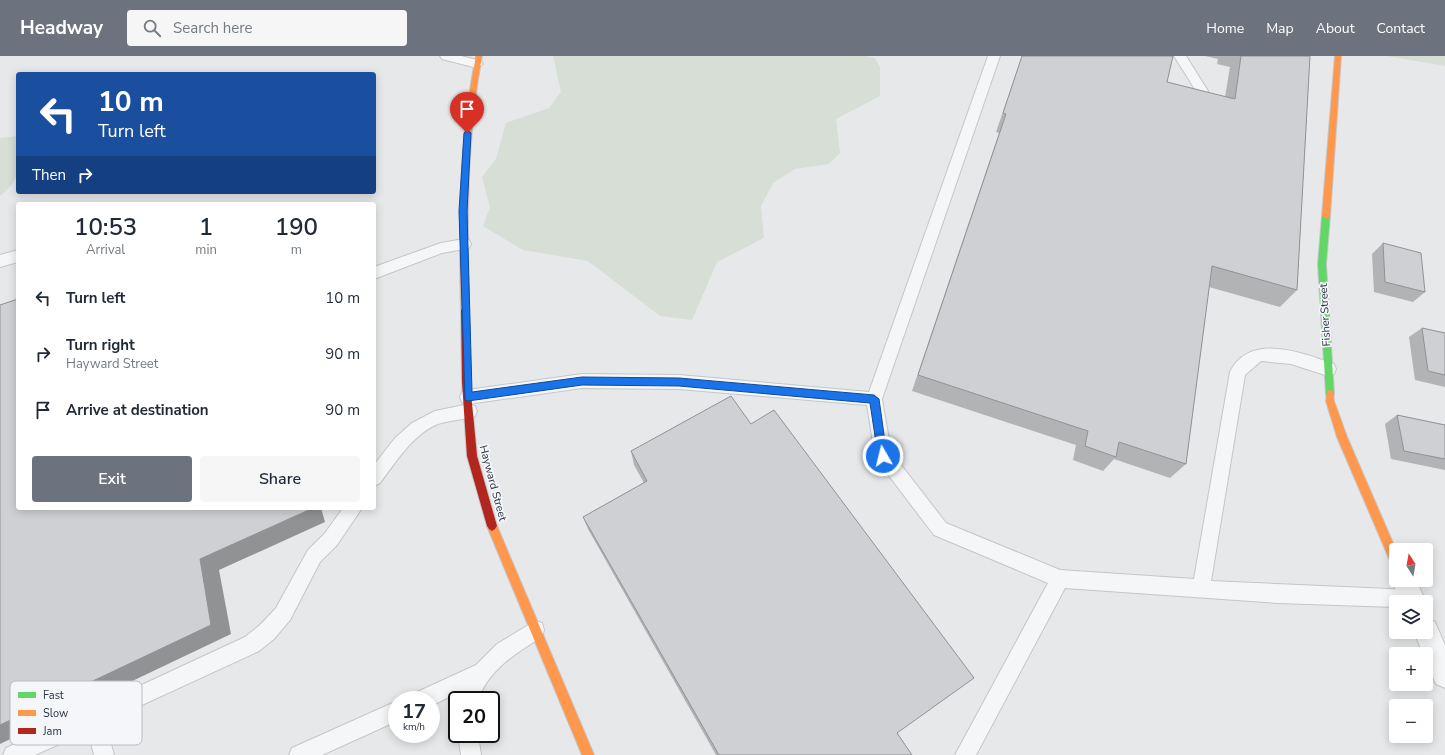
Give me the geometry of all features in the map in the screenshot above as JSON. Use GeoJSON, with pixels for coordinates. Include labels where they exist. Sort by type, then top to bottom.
{"type":"FeatureCollection","features":[{"type":"Feature","properties":{"kind":"street","name":"Fisher Street"},"geometry":{"type":"LineString","coordinates":[[1338,56],[1322,264],[1330,401],[1340,430],[1389,546]]}},
{"type":"Feature","properties":{"kind":"street","name":"Hayward Street"},"geometry":{"type":"LineString","coordinates":[[478,60],[467,133],[463,211],[468,404],[472,456],[485,505],[505,560],[588,755]]}},
{"type":"Feature","properties":{"kind":"street"},"geometry":{"type":"LineString","coordinates":[[1429,639],[1445,675]]}},
{"type":"Feature","properties":{"kind":"lane"},"geometry":{"type":"LineString","coordinates":[[446,56],[478,60]]}},
{"type":"Feature","properties":{"kind":"lane"},"geometry":{"type":"LineString","coordinates":[[994,56],[874,399],[883,456],[940,529],[1060,579],[1278,594],[1410,594]]}},
{"type":"Feature","properties":{"kind":"lane"},"geometry":{"type":"LineString","coordinates":[[1180,56],[1202,91]]}},
{"type":"Feature","properties":{"kind":"lane"},"geometry":{"type":"LineString","coordinates":[[376,272],[441,248],[464,244]]}},
{"type":"Feature","properties":{"kind":"lane"},"geometry":{"type":"LineString","coordinates":[[0,261],[16,257]]}},
{"type":"Feature","properties":{"kind":"lane"},"geometry":{"type":"LineString","coordinates":[[1201,589],[1238,372],[1254,357],[1274,355],[1302,361],[1328,369]]}},
{"type":"Feature","properties":{"kind":"lane"},"geometry":{"type":"LineString","coordinates":[[376,476],[400,446],[424,423],[468,404],[582,381],[679,382],[874,399]]}},
{"type":"Feature","properties":{"kind":"lane"},"geometry":{"type":"LineString","coordinates":[[142,695],[252,644],[267,632],[282,614],[302,575],[314,556],[331,540],[351,510]]}},
{"type":"Feature","properties":{"kind":"lane"},"geometry":{"type":"LineString","coordinates":[[965,755],[1060,579]]}},
{"type":"Feature","properties":{"kind":"lane"},"geometry":{"type":"LineString","coordinates":[[440,691],[481,672],[513,644],[535,630]]}},
{"type":"Feature","properties":{"kind":"lane"},"geometry":{"type":"LineString","coordinates":[[470,691],[481,672]]}},
{"type":"Feature","properties":{"kind":"lane"},"geometry":{"type":"LineString","coordinates":[[299,755],[388,715]]}},
{"type":"Feature","properties":{"kind":"lane"},"geometry":{"type":"LineString","coordinates":[[470,743],[472,755]]}},
{"type":"Feature","properties":{"kind":"lane"},"geometry":{"type":"LineString","coordinates":[[13,755],[34,745]]}},
{"type":"Feature","properties":{"kind":"lane"},"geometry":{"type":"LineString","coordinates":[[101,745],[104,755]]}},
{"type":"Feature","properties":{"kind":"shaded area"},"geometry":{"type":"Polygon","coordinates":[[[553,56],[866,56],[875,58],[880,67],[880,96],[836,119],[840,153],[829,164],[795,169],[773,183],[761,206],[764,238],[717,262],[692,320],[660,316],[588,261],[523,250],[483,226],[490,207],[482,177],[496,159],[506,123],[549,108],[561,92],[553,56]]]}},
{"type":"Feature","properties":{"kind":"shaded area"},"geometry":{"type":"Polygon","coordinates":[[[1387,56],[1445,56],[1445,66],[1387,56]]]}},
{"type":"Feature","properties":{"kind":"shaded area"},"geometry":{"type":"Polygon","coordinates":[[[16,136],[16,176],[8,190],[0,196],[0,138],[16,136]]]}},
{"type":"Feature","properties":{"kind":"building"},"geometry":{"type":"Polygon","coordinates":[[[1022,56],[1173,56],[1167,82],[1235,99],[1241,56],[1310,56],[1297,290],[1212,266],[1186,464],[1119,442],[1116,457],[1085,446],[1088,431],[918,375],[1006,114],[1003,113],[1022,56]]]}},
{"type":"Feature","properties":{"kind":"building"},"geometry":{"type":"Polygon","coordinates":[[[1383,243],[1421,253],[1425,292],[1385,282],[1383,243]]]}},
{"type":"Feature","properties":{"kind":"building"},"geometry":{"type":"Polygon","coordinates":[[[16,300],[16,510],[309,510],[200,559],[211,625],[93,681],[10,681],[10,720],[0,725],[0,305],[16,300]]]}},
{"type":"Feature","properties":{"kind":"building"},"geometry":{"type":"Polygon","coordinates":[[[1422,328],[1445,333],[1445,375],[1428,371],[1422,328]]]}},
{"type":"Feature","properties":{"kind":"building"},"geometry":{"type":"Polygon","coordinates":[[[731,396],[751,424],[774,410],[974,678],[897,733],[912,755],[719,755],[583,517],[647,481],[631,451],[731,396]]]}},
{"type":"Feature","properties":{"kind":"building"},"geometry":{"type":"Polygon","coordinates":[[[1397,415],[1445,425],[1445,459],[1404,451],[1397,415]]]}},
{"type":"Feature","properties":{"kind":"traffic: fast"},"geometry":{"type":"LineString","coordinates":[[1326,216],[1322,264],[1330,394]]}},
{"type":"Feature","properties":{"kind":"traffic: slow"},"geometry":{"type":"LineString","coordinates":[[465,310],[464,182],[469,119],[479,56]]}},
{"type":"Feature","properties":{"kind":"traffic: slow"},"geometry":{"type":"LineString","coordinates":[[1326,216],[1338,56]]}},
{"type":"Feature","properties":{"kind":"traffic: slow"},"geometry":{"type":"LineString","coordinates":[[1330,394],[1330,401],[1342,437],[1389,546]]}},
{"type":"Feature","properties":{"kind":"traffic: slow"},"geometry":{"type":"LineString","coordinates":[[492,526],[588,755]]}},
{"type":"Feature","properties":{"kind":"traffic: jam"},"geometry":{"type":"LineString","coordinates":[[465,310],[466,382],[472,456],[492,526]]}},
{"type":"Feature","properties":{"kind":"route"},"geometry":{"type":"LineString","coordinates":[[467,133],[463,211],[466,382],[468,397],[582,381],[679,382],[874,399],[883,456]]}}]}
